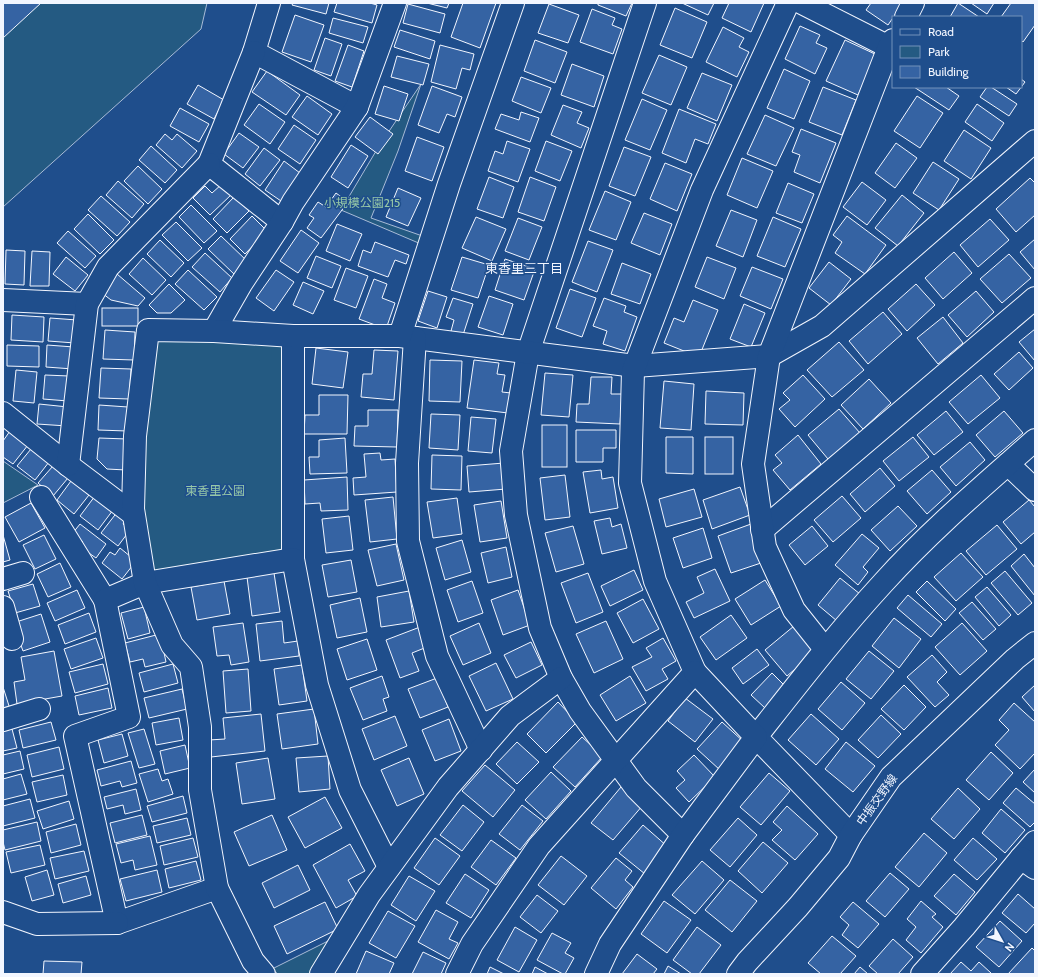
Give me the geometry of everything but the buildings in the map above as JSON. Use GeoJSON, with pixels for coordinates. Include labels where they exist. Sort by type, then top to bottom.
{"type":"FeatureCollection","features":[{"type":"Feature","properties":{"kind":"street"},"geometry":{"type":"LineString","coordinates":[[68,465],[87,304],[108,267],[209,164],[254,52],[269,3]]}},
{"type":"Feature","properties":{"kind":"street"},"geometry":{"type":"LineString","coordinates":[[214,331],[241,284],[282,222],[293,202],[357,107],[395,3]]}},
{"type":"Feature","properties":{"kind":"street"},"geometry":{"type":"LineString","coordinates":[[481,750],[437,656],[408,541],[407,337],[449,184],[513,3]]}},
{"type":"Feature","properties":{"kind":"street"},"geometry":{"type":"LineString","coordinates":[[645,3],[528,353],[511,451],[516,515],[540,628],[561,678],[580,711],[636,788],[683,835]]}},
{"type":"Feature","properties":{"kind":"street"},"geometry":{"type":"LineString","coordinates":[[788,3],[702,190],[633,371],[630,484],[655,581],[695,672],[851,835]]}},
{"type":"Feature","properties":{"kind":"street"},"geometry":{"type":"LineString","coordinates":[[802,3],[891,43],[769,356],[753,464],[765,547],[794,610],[825,649]]}},
{"type":"Feature","properties":{"kind":"street"},"geometry":{"type":"LineString","coordinates":[[906,16],[913,3]]}},
{"type":"Feature","properties":{"kind":"street"},"geometry":{"type":"LineString","coordinates":[[254,52],[357,107]]}},
{"type":"Feature","properties":{"kind":"street"},"geometry":{"type":"LineString","coordinates":[[264,974],[253,961],[217,888],[200,790],[200,727],[191,667],[172,645],[145,583],[132,509],[135,436],[148,330],[214,331],[294,336],[407,337],[635,366],[769,356],[822,326],[1035,141]]}},
{"type":"Feature","properties":{"kind":"street"},"geometry":{"type":"LineString","coordinates":[[209,164],[282,222]]}},
{"type":"Feature","properties":{"kind":"street"},"geometry":{"type":"LineString","coordinates":[[762,530],[1035,298]]}},
{"type":"Feature","properties":{"kind":"street"},"geometry":{"type":"LineString","coordinates":[[3,300],[87,304]]}},
{"type":"Feature","properties":{"kind":"street"},"geometry":{"type":"LineString","coordinates":[[294,336],[293,559],[319,693],[350,790],[389,867]]}},
{"type":"Feature","properties":{"kind":"street"},"geometry":{"type":"LineString","coordinates":[[3,413],[133,514]]}},
{"type":"Feature","properties":{"kind":"street"},"geometry":{"type":"LineString","coordinates":[[596,974],[610,944],[683,835],[756,737],[825,649],[883,582],[958,507],[1035,440]]}},
{"type":"Feature","properties":{"kind":"street"},"geometry":{"type":"LineString","coordinates":[[1008,464],[1035,490]]}},
{"type":"Feature","properties":{"kind":"street"},"geometry":{"type":"LineString","coordinates":[[40,497],[105,600],[129,717],[75,736],[117,923]]}},
{"type":"Feature","properties":{"kind":"street"},"geometry":{"type":"LineString","coordinates":[[105,600],[145,583],[293,559]]}},
{"type":"Feature","properties":{"kind":"street"},"geometry":{"type":"LineString","coordinates":[[3,607],[12,639]]}},
{"type":"Feature","properties":{"kind":"street","name":"中振交野線"},"geometry":{"type":"LineString","coordinates":[[738,974],[747,962],[798,907],[839,858],[851,835],[891,777],[1015,659],[1035,643]]}},
{"type":"Feature","properties":{"kind":"street"},"geometry":{"type":"LineString","coordinates":[[457,974],[472,944],[539,846],[695,672]]}},
{"type":"Feature","properties":{"kind":"street"},"geometry":{"type":"LineString","coordinates":[[321,974],[369,894],[448,787],[510,716],[561,678]]}},
{"type":"Feature","properties":{"kind":"street"},"geometry":{"type":"LineString","coordinates":[[3,720],[40,710]]}},
{"type":"Feature","properties":{"kind":"street"},"geometry":{"type":"LineString","coordinates":[[922,974],[1030,856]]}},
{"type":"Feature","properties":{"kind":"street"},"geometry":{"type":"LineString","coordinates":[[3,912],[37,924],[117,923],[217,888]]}},
{"type":"Feature","properties":{"kind":"green space"},"geometry":{"type":"Polygon","coordinates":[[[3,3],[207,3],[201,29],[3,207],[3,3]]]}},
{"type":"Feature","properties":{"kind":"green space","name":"小規模公園215"},"geometry":{"type":"Polygon","coordinates":[[[421,84],[398,151],[371,218],[431,239],[428,247],[341,210],[379,146],[421,84]]]}},
{"type":"Feature","properties":{"kind":"green space","name":"東香里公園"},"geometry":{"type":"Polygon","coordinates":[[[148,330],[293,336],[293,559],[145,583],[133,514],[148,330]]]}},
{"type":"Feature","properties":{"kind":"green space"},"geometry":{"type":"Polygon","coordinates":[[[3,461],[38,485],[3,503],[3,461]]]}},
{"type":"Feature","properties":{"kind":"green space"},"geometry":{"type":"Polygon","coordinates":[[[332,939],[309,974],[278,974],[272,969],[332,939]]]}},
{"type":"Feature","properties":{"kind":"district","name":"東香里三丁目"},"geometry":{"type":"Point","coordinates":[524,268]}}]}
